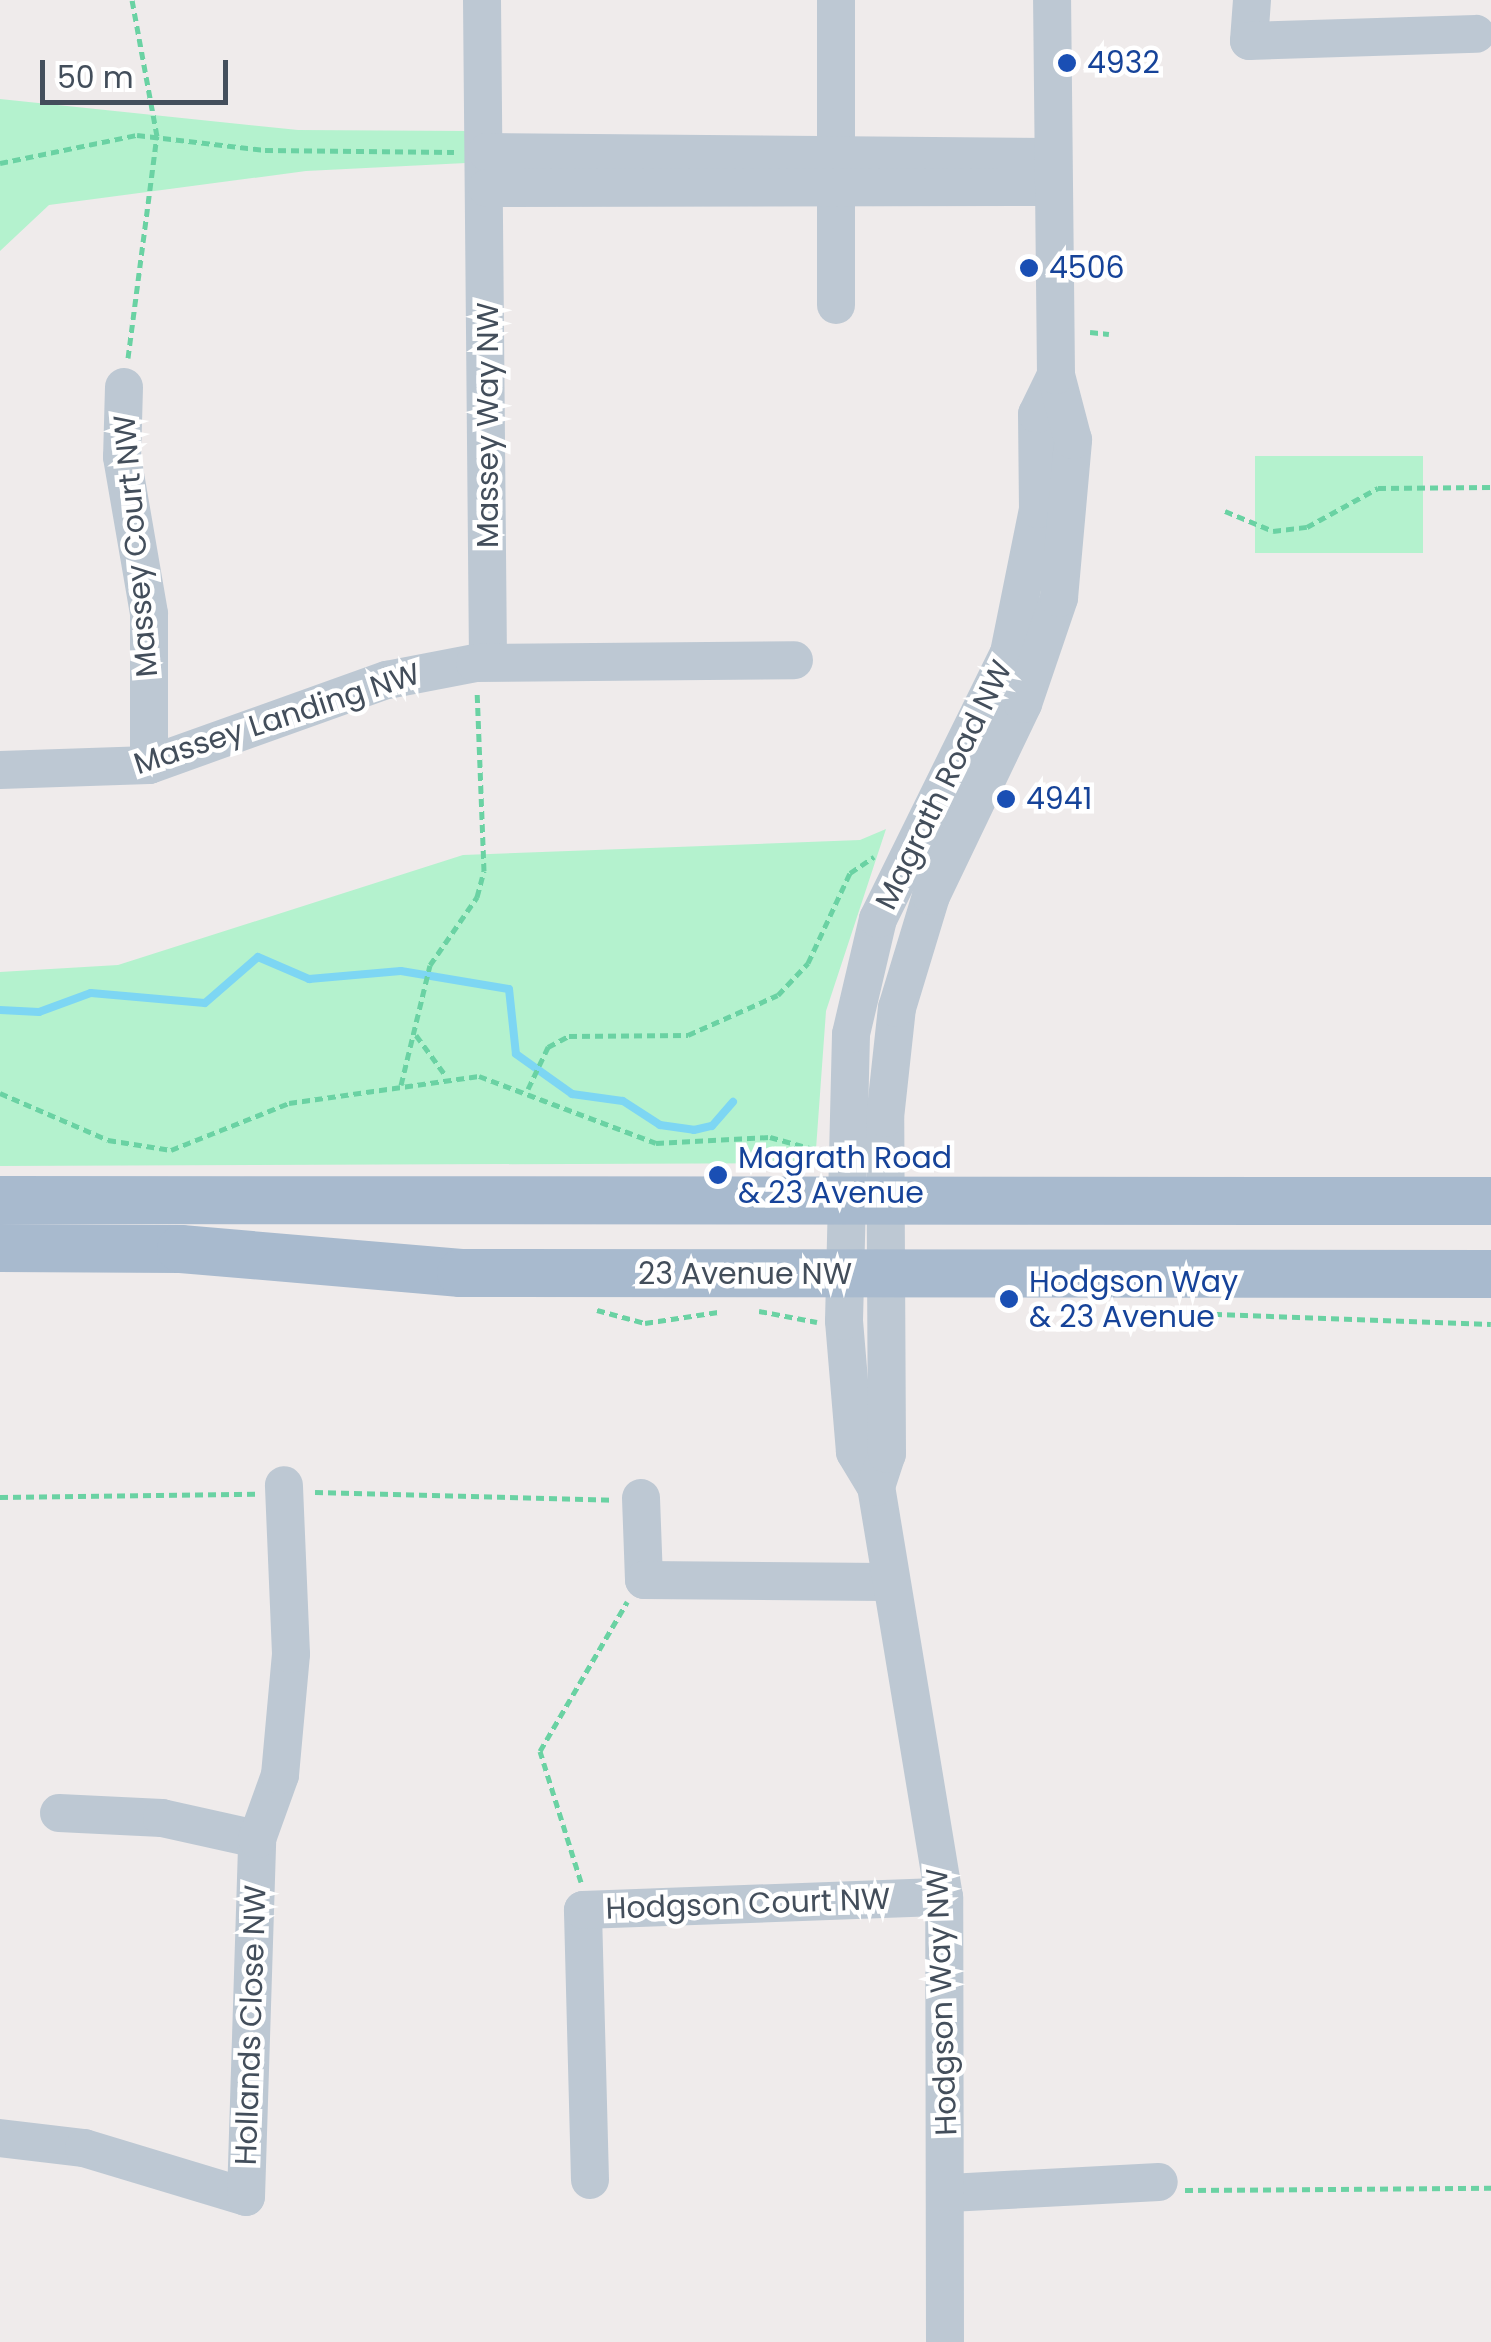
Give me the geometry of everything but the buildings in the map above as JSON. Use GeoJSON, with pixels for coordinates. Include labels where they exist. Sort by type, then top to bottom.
{"type":"FeatureCollection","features":[{"type":"Feature","properties":{"kind":"main road"},"geometry":{"type":"LineString","coordinates":[[0,1200],[1491,1201]]}},
{"type":"Feature","properties":{"kind":"main road","name":"23 Avenue NW"},"geometry":{"type":"LineString","coordinates":[[0,1248],[181,1248],[434,1272],[1491,1274]]}},
{"type":"Feature","properties":{"kind":"street","name":"Massey Way NW"},"geometry":{"type":"LineString","coordinates":[[482,0],[487,170],[482,662]]}},
{"type":"Feature","properties":{"kind":"street"},"geometry":{"type":"LineString","coordinates":[[836,0],[836,305]]}},
{"type":"Feature","properties":{"kind":"street","name":"Magrath Road NW"},"geometry":{"type":"LineString","coordinates":[[864,1201],[850,1050],[868,958],[908,852],[1010,653],[1038,509],[1037,414],[1056,375],[1050,172],[1052,0]]}},
{"type":"Feature","properties":{"kind":"street"},"geometry":{"type":"LineString","coordinates":[[1252,0],[1249,41],[1476,34]]}},
{"type":"Feature","properties":{"kind":"street"},"geometry":{"type":"LineString","coordinates":[[487,170],[1050,172]]}},
{"type":"Feature","properties":{"kind":"street","name":"Massey Court NW"},"geometry":{"type":"LineString","coordinates":[[124,387],[122,458],[149,614],[149,765]]}},
{"type":"Feature","properties":{"kind":"street","name":"Massey Landing NW"},"geometry":{"type":"LineString","coordinates":[[0,770],[149,765],[387,680],[482,662],[794,660]]}},
{"type":"Feature","properties":{"kind":"street","name":"Hodgson Way NW"},"geometry":{"type":"LineString","coordinates":[[864,1201],[855,1452],[876,1487],[886,1582],[944,1898],[946,2342]]}},
{"type":"Feature","properties":{"kind":"street","name":"Hollands Close NW"},"geometry":{"type":"LineString","coordinates":[[0,2138],[84,2148],[246,2196],[257,1839],[280,1775],[290,1654],[284,1484]]}},
{"type":"Feature","properties":{"kind":"street"},"geometry":{"type":"LineString","coordinates":[[641,1498],[644,1580],[886,1582]]}},
{"type":"Feature","properties":{"kind":"street"},"geometry":{"type":"LineString","coordinates":[[59,1813],[162,1818],[257,1839]]}},
{"type":"Feature","properties":{"kind":"street","name":"Hodgson Court NW"},"geometry":{"type":"LineString","coordinates":[[590,2180],[583,1910],[944,1898]]}},
{"type":"Feature","properties":{"kind":"street"},"geometry":{"type":"LineString","coordinates":[[948,2193],[1158,2182]]}},
{"type":"Feature","properties":{"kind":"path"},"geometry":{"type":"LineString","coordinates":[[124,387],[157,136],[132,0]]}},
{"type":"Feature","properties":{"kind":"path"},"geometry":{"type":"LineString","coordinates":[[0,162],[157,136],[487,170]]}},
{"type":"Feature","properties":{"kind":"path"},"geometry":{"type":"LineString","coordinates":[[1090,332],[1109,334]]}},
{"type":"Feature","properties":{"kind":"path"},"geometry":{"type":"LineString","coordinates":[[1226,511],[1273,531],[1306,527],[1378,488],[1491,487]]}},
{"type":"Feature","properties":{"kind":"path"},"geometry":{"type":"LineString","coordinates":[[401,1086],[430,966],[477,897],[484,871],[482,662]]}},
{"type":"Feature","properties":{"kind":"path"},"geometry":{"type":"LineString","coordinates":[[529,1086],[536,1065],[569,1036],[688,1035],[758,1007],[797,978],[844,882],[881,854]]}},
{"type":"Feature","properties":{"kind":"path"},"geometry":{"type":"LineString","coordinates":[[415,1033],[446,1076]]}},
{"type":"Feature","properties":{"kind":"path"},"geometry":{"type":"LineString","coordinates":[[0,1093],[108,1140],[171,1150],[289,1102],[446,1076],[529,1086],[656,1143],[770,1137],[817,1150]]}},
{"type":"Feature","properties":{"kind":"path"},"geometry":{"type":"LineString","coordinates":[[0,1497],[243,1499],[284,1484],[339,1494],[641,1498]]}},
{"type":"Feature","properties":{"kind":"path"},"geometry":{"type":"LineString","coordinates":[[583,1910],[540,1750],[644,1580]]}},
{"type":"Feature","properties":{"kind":"path"},"geometry":{"type":"LineString","coordinates":[[1158,2182],[1198,2194],[1491,2188]]}},
{"type":"Feature","properties":{"kind":"green space"},"geometry":{"type":"Polygon","coordinates":[[[0,99],[298,130],[468,131],[466,163],[306,171],[49,205],[0,251],[0,99]]]}},
{"type":"Feature","properties":{"kind":"green space"},"geometry":{"type":"Polygon","coordinates":[[[1255,456],[1423,456],[1423,553],[1255,553],[1255,456]]]}},
{"type":"Feature","properties":{"kind":"green space"},"geometry":{"type":"Polygon","coordinates":[[[886,829],[826,1011],[815,1163],[0,1166],[0,972],[118,965],[463,855],[860,840],[886,829]]]}},
{"type":"Feature","properties":{"kind":"waterway"},"geometry":{"type":"LineString","coordinates":[[0,1010],[39,1012],[91,993],[205,1003],[258,957],[309,979],[401,971],[509,989],[516,1054],[572,1094],[623,1101],[660,1125],[694,1130],[712,1126],[733,1102]]}},
{"type":"Feature","properties":{"kind":"place","name":"4932"},"geometry":{"type":"Point","coordinates":[1067,63]}},
{"type":"Feature","properties":{"kind":"place","name":"4506"},"geometry":{"type":"Point","coordinates":[1029,268]}},
{"type":"Feature","properties":{"kind":"place","name":"4941"},"geometry":{"type":"Point","coordinates":[1006,799]}},
{"type":"Feature","properties":{"kind":"place","name":"Magrath Road & 23 Avenue"},"geometry":{"type":"Point","coordinates":[718,1175]}},
{"type":"Feature","properties":{"kind":"place","name":"Hodgson Way & 23 Avenue"},"geometry":{"type":"Point","coordinates":[1009,1299]}}]}
